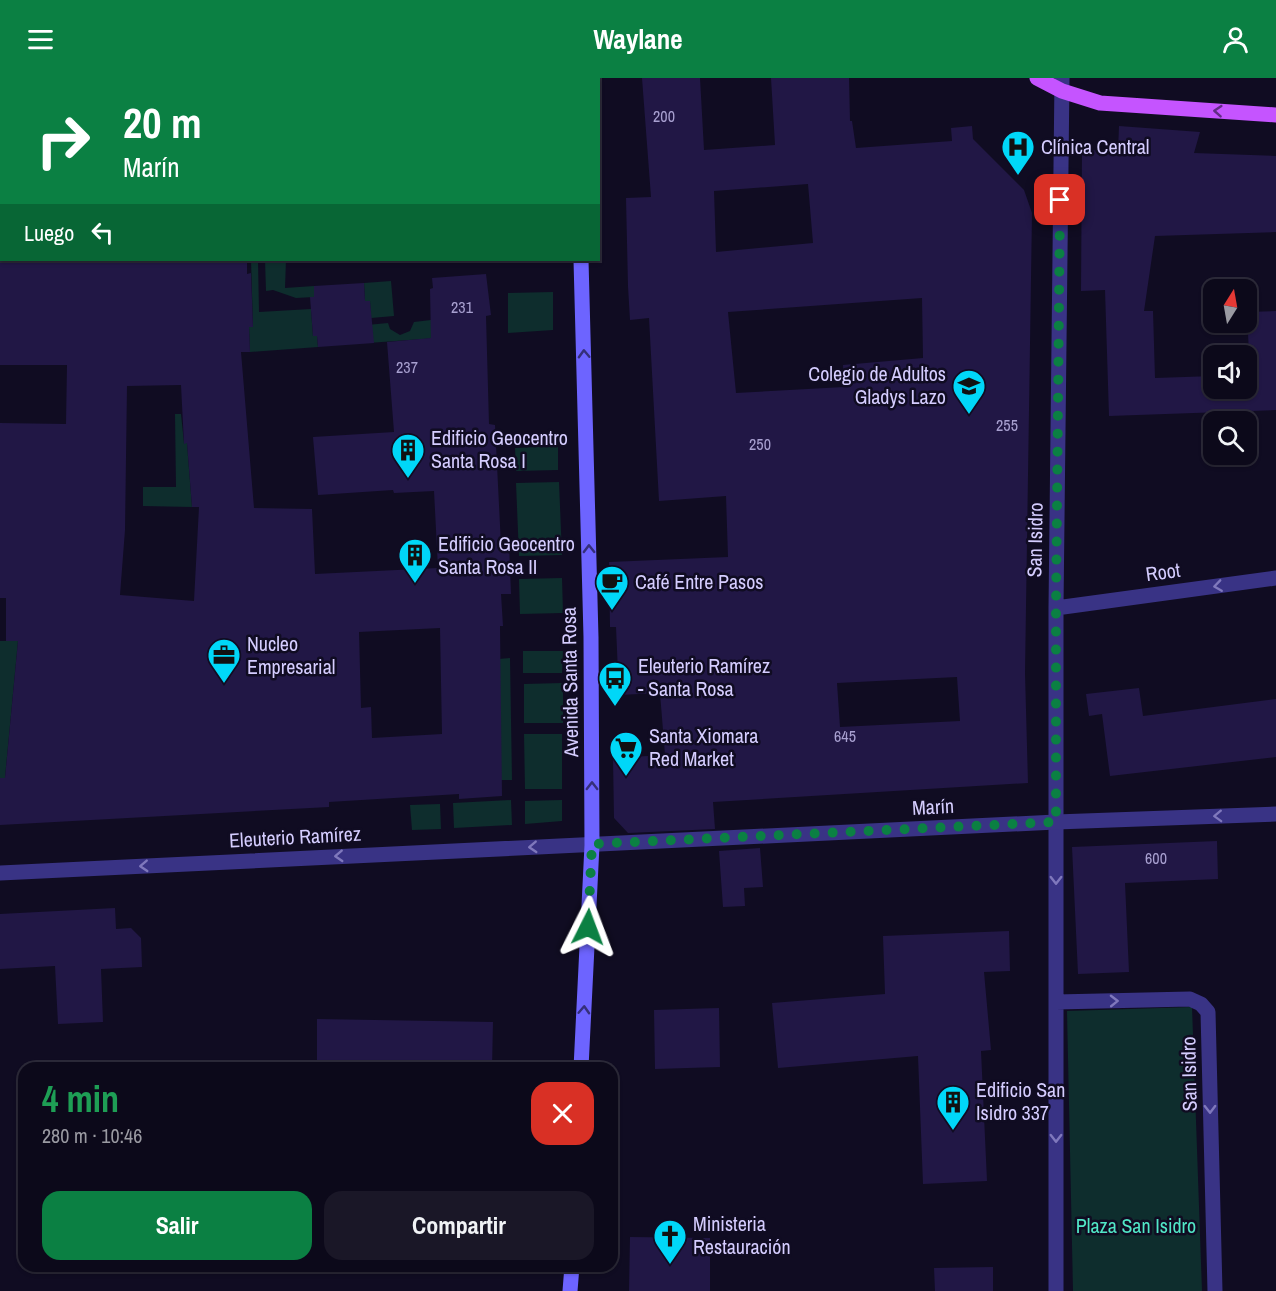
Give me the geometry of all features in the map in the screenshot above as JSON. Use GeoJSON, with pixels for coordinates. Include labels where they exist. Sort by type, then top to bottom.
{"type":"FeatureCollection","features":[{"type":"Feature","properties":{"kind":"main road"},"geometry":{"type":"LineString","coordinates":[[1037,78],[1062,84],[1100,103],[1276,116]]}},
{"type":"Feature","properties":{"kind":"main road","name":"Avenida Santa Rosa"},"geometry":{"type":"LineString","coordinates":[[581,261],[591,637],[592,844],[581,1062]]}},
{"type":"Feature","properties":{"kind":"main road"},"geometry":{"type":"LineString","coordinates":[[570,1291],[572,1272]]}},
{"type":"Feature","properties":{"kind":"street","name":"San Isidro"},"geometry":{"type":"LineString","coordinates":[[1056,1291],[1056,608],[1062,84]]}},
{"type":"Feature","properties":{"kind":"street","name":"Root"},"geometry":{"type":"LineString","coordinates":[[1056,608],[1276,578]]}},
{"type":"Feature","properties":{"kind":"street","name":"Marín"},"geometry":{"type":"LineString","coordinates":[[592,844],[1276,814]]}},
{"type":"Feature","properties":{"kind":"street","name":"Eleuterio Ramírez"},"geometry":{"type":"LineString","coordinates":[[0,873],[592,844]]}},
{"type":"Feature","properties":{"kind":"street","name":"San Isidro"},"geometry":{"type":"LineString","coordinates":[[1056,1002],[1190,999],[1201,1004],[1208,1012],[1215,1291]]}},
{"type":"Feature","properties":{"kind":"green space"},"geometry":{"type":"Polygon","coordinates":[[[251,261],[258,261],[259,312],[311,309],[313,336],[317,336],[318,347],[250,352],[249,327],[253,327],[251,261]]]}},
{"type":"Feature","properties":{"kind":"green space"},"geometry":{"type":"Polygon","coordinates":[[[265,261],[286,261],[285,288],[314,286],[314,297],[296,298],[273,290],[266,291],[265,261]]]}},
{"type":"Feature","properties":{"kind":"green space"},"geometry":{"type":"Polygon","coordinates":[[[391,281],[394,316],[371,318],[370,301],[365,301],[364,283],[391,281]]]}},
{"type":"Feature","properties":{"kind":"green space"},"geometry":{"type":"Polygon","coordinates":[[[553,292],[553,330],[508,333],[508,293],[553,292]]]}},
{"type":"Feature","properties":{"kind":"green space"},"geometry":{"type":"Polygon","coordinates":[[[431,320],[437,338],[368,343],[367,325],[388,323],[390,329],[400,335],[410,331],[414,322],[431,320]]]}},
{"type":"Feature","properties":{"kind":"green space"},"geometry":{"type":"Polygon","coordinates":[[[175,414],[181,414],[184,443],[187,443],[192,507],[143,506],[143,487],[176,487],[175,414]]]}},
{"type":"Feature","properties":{"kind":"green space"},"geometry":{"type":"Polygon","coordinates":[[[558,446],[558,470],[516,471],[515,448],[558,446]]]}},
{"type":"Feature","properties":{"kind":"green space"},"geometry":{"type":"Polygon","coordinates":[[[559,482],[562,555],[519,556],[516,483],[559,482]]]}},
{"type":"Feature","properties":{"kind":"green space"},"geometry":{"type":"Polygon","coordinates":[[[562,578],[563,613],[520,614],[519,579],[562,578]]]}},
{"type":"Feature","properties":{"kind":"green space"},"geometry":{"type":"Polygon","coordinates":[[[0,641],[18,641],[5,778],[0,778],[0,641]]]}},
{"type":"Feature","properties":{"kind":"green space"},"geometry":{"type":"Polygon","coordinates":[[[523,651],[563,651],[562,673],[523,673],[523,651]]]}},
{"type":"Feature","properties":{"kind":"green space"},"geometry":{"type":"Polygon","coordinates":[[[510,658],[512,780],[501,780],[499,659],[510,658]]]}},
{"type":"Feature","properties":{"kind":"green space"},"geometry":{"type":"Polygon","coordinates":[[[563,683],[563,723],[524,723],[524,684],[563,683]]]}},
{"type":"Feature","properties":{"kind":"green space"},"geometry":{"type":"Polygon","coordinates":[[[524,734],[562,734],[562,789],[525,789],[524,734]]]}},
{"type":"Feature","properties":{"kind":"green space"},"geometry":{"type":"Polygon","coordinates":[[[511,800],[512,825],[454,828],[453,803],[511,800]]]}},
{"type":"Feature","properties":{"kind":"green space"},"geometry":{"type":"Polygon","coordinates":[[[562,800],[562,821],[525,824],[525,801],[562,800]]]}},
{"type":"Feature","properties":{"kind":"green space"},"geometry":{"type":"Polygon","coordinates":[[[440,804],[441,829],[412,830],[410,805],[440,804]]]}},
{"type":"Feature","properties":{"kind":"green space","name":"Plaza San Isidro"},"geometry":{"type":"Polygon","coordinates":[[[1192,1007],[1202,1291],[1073,1291],[1067,1011],[1192,1007]]]}},
{"type":"Feature","properties":{"kind":"building"},"geometry":{"type":"Polygon","coordinates":[[[642,78],[700,78],[704,150],[775,145],[771,78],[849,78],[850,121],[852,121],[856,148],[952,141],[951,128],[972,126],[973,139],[1024,190],[1032,213],[1025,673],[1028,783],[713,802],[715,829],[628,833],[614,818],[613,758],[665,755],[660,693],[619,695],[616,627],[610,627],[609,562],[728,557],[726,496],[659,501],[649,318],[630,320],[628,286],[626,198],[651,197],[642,78]],[[808,184],[714,191],[716,252],[813,243],[808,184]],[[922,298],[728,312],[736,393],[844,387],[843,365],[923,358],[922,298]],[[957,677],[837,683],[840,727],[960,721],[957,677]]]}},
{"type":"Feature","properties":{"kind":"building"},"geometry":{"type":"Polygon","coordinates":[[[1119,126],[1200,132],[1194,153],[1276,156],[1276,232],[1155,236],[1144,311],[1153,311],[1155,378],[1203,376],[1203,399],[1257,399],[1257,345],[1249,345],[1248,333],[1257,333],[1257,312],[1276,311],[1276,410],[1109,416],[1105,290],[1081,291],[1082,150],[1118,151],[1119,126]]]}},
{"type":"Feature","properties":{"kind":"building"},"geometry":{"type":"Polygon","coordinates":[[[0,261],[247,261],[247,274],[251,273],[253,327],[249,327],[250,352],[241,352],[254,508],[312,509],[315,574],[438,568],[434,491],[394,493],[393,490],[318,495],[313,437],[394,432],[387,342],[431,338],[430,289],[433,288],[432,278],[486,274],[491,315],[486,316],[489,424],[495,425],[501,545],[509,544],[511,594],[501,594],[503,626],[500,626],[502,796],[459,799],[459,794],[329,802],[329,807],[0,825],[0,778],[5,778],[18,641],[6,641],[6,598],[0,598],[0,423],[66,424],[67,365],[0,365],[0,261]],[[181,385],[127,386],[125,530],[120,595],[194,601],[199,507],[192,507],[187,443],[184,444],[181,385]],[[440,628],[359,632],[361,708],[371,707],[372,738],[442,734],[440,628]]]}},
{"type":"Feature","properties":{"kind":"building"},"geometry":{"type":"Polygon","coordinates":[[[364,283],[365,301],[370,301],[374,343],[318,347],[317,336],[313,336],[310,297],[314,297],[314,286],[364,283]]]}},
{"type":"Feature","properties":{"kind":"building"},"geometry":{"type":"Polygon","coordinates":[[[1139,688],[1143,716],[1276,699],[1276,757],[1110,776],[1102,714],[1089,716],[1086,694],[1139,688]]]}},
{"type":"Feature","properties":{"kind":"building"},"geometry":{"type":"Polygon","coordinates":[[[1217,841],[1218,879],[1125,883],[1129,972],[1078,974],[1072,847],[1217,841]]]}},
{"type":"Feature","properties":{"kind":"building"},"geometry":{"type":"Polygon","coordinates":[[[760,848],[763,887],[744,888],[745,906],[723,907],[719,851],[760,848]]]}},
{"type":"Feature","properties":{"kind":"building"},"geometry":{"type":"Polygon","coordinates":[[[115,908],[116,929],[131,928],[141,938],[142,967],[101,969],[103,1022],[58,1024],[55,966],[0,969],[0,914],[115,908]]]}},
{"type":"Feature","properties":{"kind":"building"},"geometry":{"type":"Polygon","coordinates":[[[1009,931],[1010,971],[984,972],[991,1050],[981,1051],[987,1181],[923,1184],[918,1056],[778,1068],[772,1003],[885,994],[883,936],[1009,931]]]}},
{"type":"Feature","properties":{"kind":"building"},"geometry":{"type":"Polygon","coordinates":[[[719,1008],[720,1067],[655,1069],[654,1010],[719,1008]]]}},
{"type":"Feature","properties":{"kind":"building"},"geometry":{"type":"Polygon","coordinates":[[[317,1019],[493,1022],[492,1062],[317,1062],[317,1019]]]}},
{"type":"Feature","properties":{"kind":"building","name":"Ministeria Restauración"},"geometry":{"type":"Polygon","coordinates":[[[630,1237],[710,1238],[710,1291],[629,1291],[630,1237]]]}},
{"type":"Feature","properties":{"kind":"building"},"geometry":{"type":"Polygon","coordinates":[[[993,1267],[993,1291],[935,1291],[934,1268],[993,1267]]]}},
{"type":"Feature","properties":{"kind":"place","name":"Clínica Central"},"geometry":{"type":"Point","coordinates":[1018,176]}},
{"type":"Feature","properties":{"kind":"place","name":"Colegio de Adultos Gladys Lazo"},"geometry":{"type":"Point","coordinates":[969,415]}},
{"type":"Feature","properties":{"kind":"place","name":"Edificio Geocentro Santa Rosa I"},"geometry":{"type":"Point","coordinates":[408,479]}},
{"type":"Feature","properties":{"kind":"place","name":"Edificio Geocentro Santa Rosa II"},"geometry":{"type":"Point","coordinates":[415,584]}},
{"type":"Feature","properties":{"kind":"place","name":"Café Entre Pasos"},"geometry":{"type":"Point","coordinates":[612,611]}},
{"type":"Feature","properties":{"kind":"place","name":"Nucleo Empresarial"},"geometry":{"type":"Point","coordinates":[224,684]}},
{"type":"Feature","properties":{"kind":"place","name":"Eleuterio Ramírez - Santa Rosa"},"geometry":{"type":"Point","coordinates":[615,707]}},
{"type":"Feature","properties":{"kind":"place","name":"Santa Xiomara Red Market"},"geometry":{"type":"Point","coordinates":[626,777]}},
{"type":"Feature","properties":{"kind":"place","name":"Edificio San Isidro 337"},"geometry":{"type":"Point","coordinates":[953,1131]}},
{"type":"Feature","properties":{"kind":"place","name":"Ministeria Restauración"},"geometry":{"type":"Point","coordinates":[670,1265]}},
{"type":"Feature","properties":{"kind":"route"},"geometry":{"type":"LineString","coordinates":[[588,927],[592,844],[1056,822],[1060,200]]}}]}
